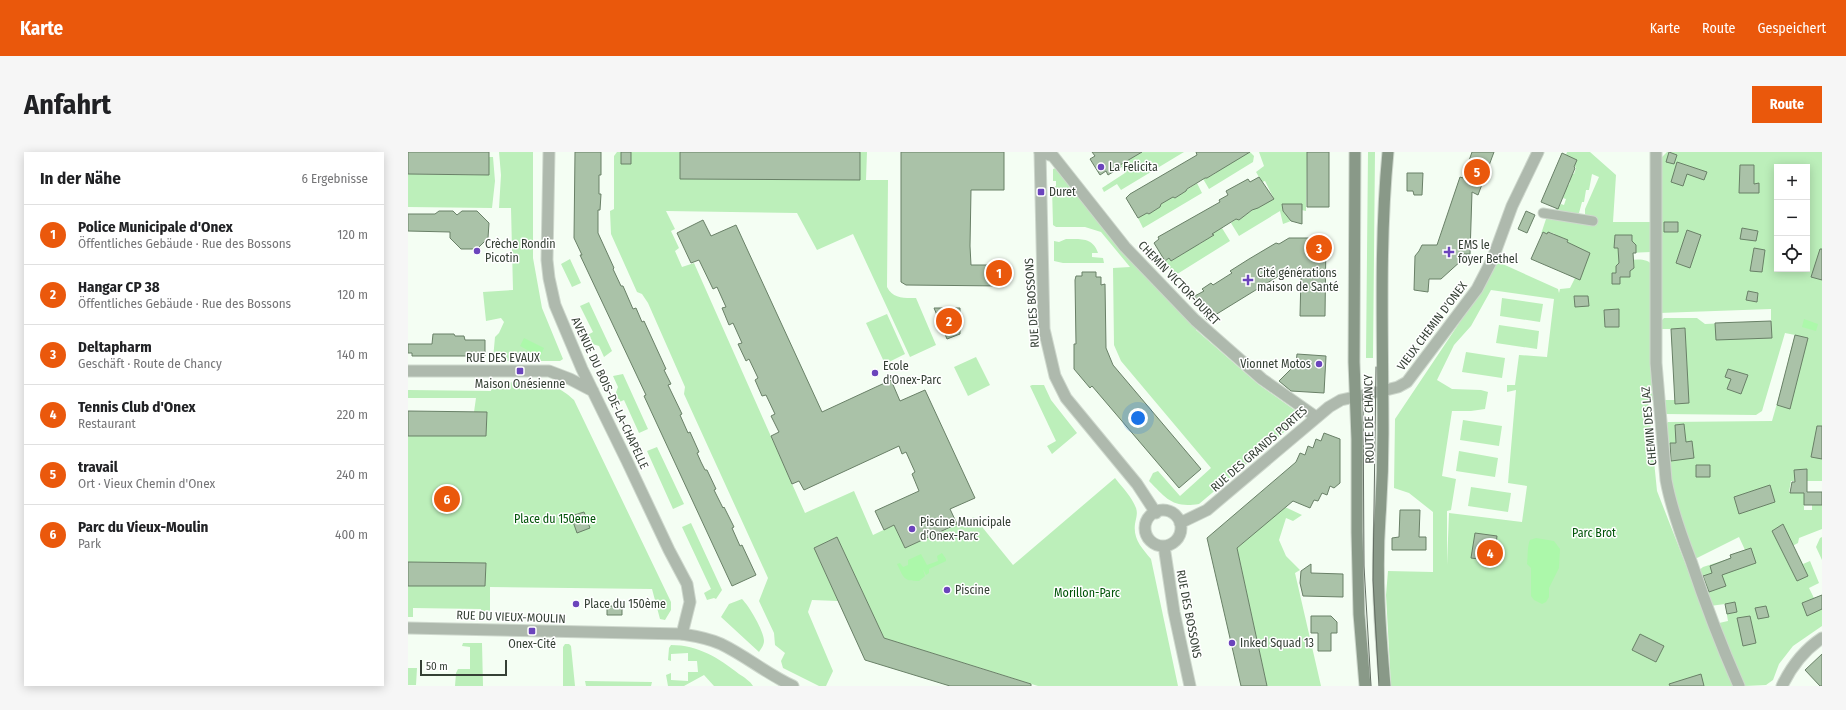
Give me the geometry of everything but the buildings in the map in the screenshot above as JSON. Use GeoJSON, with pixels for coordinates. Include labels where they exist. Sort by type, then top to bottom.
{"type":"FeatureCollection","features":[{"type":"Feature","properties":{"kind":"main road","name":"ROUTE DE CHANCY"},"geometry":{"type":"LineString","coordinates":[[1355,152],[1354,362],[1356,396],[1358,566],[1365,686]]}},
{"type":"Feature","properties":{"kind":"main road","name":"ROUTE DE CHANCY"},"geometry":{"type":"LineString","coordinates":[[1385,686],[1379,580],[1380,517],[1382,495],[1383,212],[1388,152]]}},
{"type":"Feature","properties":{"kind":"street","name":"AVENUE DU BOIS-DE-LA-CHAPELLE"},"geometry":{"type":"LineString","coordinates":[[549,152],[546,244],[549,278],[559,314],[582,369],[669,550],[687,584],[690,602],[682,634]]}},
{"type":"Feature","properties":{"kind":"street","name":"CHEMIN VICTOR-DURET"},"geometry":{"type":"LineString","coordinates":[[1040,152],[1053,156],[1125,246],[1195,320],[1262,379],[1316,417]]}},
{"type":"Feature","properties":{"kind":"street","name":"RUE DES BOSSONS"},"geometry":{"type":"LineString","coordinates":[[1040,152],[1044,328],[1055,376],[1066,398],[1137,484],[1156,512]]}},
{"type":"Feature","properties":{"kind":"street","name":"VIEUX CHEMIN D'ONEX"},"geometry":{"type":"LineString","coordinates":[[1356,396],[1398,387],[1407,382],[1477,289],[1492,258],[1512,206],[1538,152]]}},
{"type":"Feature","properties":{"kind":"street","name":"CHEMIN DES LAZ"},"geometry":{"type":"LineString","coordinates":[[1656,152],[1656,363],[1666,480],[1668,491],[1687,550],[1714,625],[1739,686]]}},
{"type":"Feature","properties":{"kind":"street"},"geometry":{"type":"LineString","coordinates":[[1543,213],[1594,221]]}},
{"type":"Feature","properties":{"kind":"street","name":"RUE DES EVAUX"},"geometry":{"type":"LineString","coordinates":[[408,371],[549,371],[570,379],[593,391]]}},
{"type":"Feature","properties":{"kind":"street","name":"RUE DES GRANDS PORTES"},"geometry":{"type":"LineString","coordinates":[[1180,523],[1207,510],[1316,417],[1341,400],[1356,396]]}},
{"type":"Feature","properties":{"kind":"street"},"geometry":{"type":"LineString","coordinates":[[1166,511],[1172,513],[1180,523],[1181,529],[1177,539],[1172,544],[1164,546],[1152,542],[1148,538],[1146,530],[1148,519],[1156,512],[1166,511]]}},
{"type":"Feature","properties":{"kind":"street","name":"RUE DES BOSSONS"},"geometry":{"type":"LineString","coordinates":[[1164,546],[1174,612],[1190,686]]}},
{"type":"Feature","properties":{"kind":"street","name":"RUE DU VIEUX-MOULIN"},"geometry":{"type":"LineString","coordinates":[[408,628],[682,634]]}},
{"type":"Feature","properties":{"kind":"street"},"geometry":{"type":"LineString","coordinates":[[682,634],[710,639],[792,686]]}},
{"type":"Feature","properties":{"kind":"street"},"geometry":{"type":"LineString","coordinates":[[1782,686],[1797,662],[1809,648],[1822,638]]}},
{"type":"Feature","properties":{"kind":"green space"},"geometry":{"type":"Polygon","coordinates":[[[499,152],[533,152],[533,258],[542,308],[563,359],[560,361],[498,361],[493,359],[495,337],[499,333],[504,322],[501,318],[486,321],[483,292],[513,290],[511,208],[499,208],[501,175],[499,152]]]}},
{"type":"Feature","properties":{"kind":"green space","name":"Morillon-Parc"},"geometry":{"type":"Polygon","coordinates":[[[617,152],[680,152],[680,179],[860,180],[860,152],[867,152],[866,180],[888,180],[887,287],[892,294],[896,296],[903,298],[916,298],[936,345],[910,357],[853,234],[817,250],[797,213],[666,211],[675,229],[671,231],[679,248],[675,251],[682,267],[694,263],[805,513],[854,491],[873,535],[894,525],[905,548],[974,517],[1013,565],[1115,478],[1136,508],[1137,514],[1135,534],[1144,551],[1151,559],[1178,686],[1038,686],[884,638],[837,537],[814,548],[838,601],[812,600],[808,612],[833,671],[826,686],[819,686],[783,668],[781,661],[785,653],[775,645],[774,633],[759,601],[768,578],[684,394],[685,387],[648,303],[642,294],[637,292],[611,234],[610,211],[614,209],[614,156],[617,152]]]}},
{"type":"Feature","properties":{"kind":"green space"},"geometry":{"type":"Polygon","coordinates":[[[1142,152],[1184,152],[1121,190],[1117,184],[1104,192],[1102,188],[1125,173],[1119,163],[1142,152]]]}},
{"type":"Feature","properties":{"kind":"green space"},"geometry":{"type":"Polygon","coordinates":[[[1250,152],[1254,156],[1253,162],[1209,189],[1202,177],[1207,178],[1216,173],[1217,170],[1250,152]]]}},
{"type":"Feature","properties":{"kind":"green space"},"geometry":{"type":"Polygon","coordinates":[[[1259,152],[1307,152],[1306,211],[1297,209],[1296,204],[1282,204],[1283,211],[1291,221],[1283,224],[1280,211],[1239,236],[1231,223],[1236,219],[1239,220],[1273,197],[1265,181],[1262,182],[1256,172],[1264,166],[1259,152]]]}},
{"type":"Feature","properties":{"kind":"green space"},"geometry":{"type":"Polygon","coordinates":[[[1368,152],[1375,152],[1373,358],[1366,358],[1368,152]]]}},
{"type":"Feature","properties":{"kind":"green space","name":"Parc Brot"},"geometry":{"type":"Polygon","coordinates":[[[1567,152],[1590,152],[1616,175],[1613,222],[1653,222],[1651,252],[1627,253],[1627,260],[1645,260],[1653,266],[1653,362],[1651,372],[1654,400],[1648,401],[1657,491],[1725,665],[1735,686],[1391,686],[1386,595],[1388,571],[1433,572],[1433,512],[1409,493],[1394,488],[1395,419],[1484,286],[1496,261],[1558,289],[1559,293],[1560,289],[1570,288],[1575,278],[1567,274],[1568,240],[1561,237],[1560,240],[1554,237],[1555,234],[1549,232],[1547,234],[1543,232],[1541,234],[1547,216],[1585,223],[1585,209],[1599,177],[1592,174],[1589,190],[1586,190],[1584,202],[1582,202],[1579,213],[1575,213],[1574,215],[1555,212],[1556,208],[1558,208],[1561,204],[1564,205],[1566,199],[1563,198],[1565,193],[1563,192],[1566,185],[1569,185],[1570,181],[1568,180],[1571,173],[1574,174],[1576,168],[1566,155],[1567,152]],[[1491,290],[1471,326],[1454,345],[1437,380],[1452,389],[1481,390],[1488,392],[1485,409],[1452,411],[1442,476],[1456,479],[1451,510],[1447,511],[1447,565],[1449,513],[1522,522],[1527,486],[1508,483],[1516,390],[1507,392],[1507,385],[1515,385],[1519,355],[1547,357],[1554,299],[1491,290]]]}},
{"type":"Feature","properties":{"kind":"green space"},"geometry":{"type":"Polygon","coordinates":[[[1667,152],[1822,152],[1822,481],[1791,481],[1789,492],[1804,493],[1804,510],[1812,510],[1812,505],[1822,505],[1822,529],[1799,538],[1798,543],[1783,551],[1788,561],[1799,556],[1803,564],[1810,561],[1819,583],[1809,588],[1814,598],[1822,595],[1822,626],[1793,646],[1779,664],[1773,680],[1766,685],[1745,686],[1741,683],[1719,623],[1728,621],[1725,604],[1710,606],[1698,571],[1703,567],[1731,558],[1730,555],[1745,550],[1739,537],[1695,559],[1673,494],[1665,425],[1668,422],[1772,421],[1788,365],[1791,361],[1788,360],[1795,335],[1785,333],[1762,411],[1756,415],[1664,414],[1663,400],[1675,400],[1671,329],[1659,329],[1659,323],[1664,318],[1697,318],[1705,324],[1771,321],[1771,309],[1659,313],[1658,161],[1667,152]]]}},
{"type":"Feature","properties":{"kind":"green space"},"geometry":{"type":"Polygon","coordinates":[[[489,157],[493,157],[495,181],[492,208],[408,207],[408,174],[489,175],[489,157]]]}},
{"type":"Feature","properties":{"kind":"green space"},"geometry":{"type":"Polygon","coordinates":[[[1056,168],[1117,246],[1196,327],[1196,330],[1258,384],[1303,416],[1199,504],[1182,505],[1171,501],[1149,481],[1153,473],[1158,471],[1180,496],[1211,468],[1121,361],[1114,345],[1113,268],[1130,267],[1101,232],[1085,227],[1056,227],[1053,225],[1052,187],[1056,186],[1056,181],[1053,181],[1053,169],[1056,168]]]}},
{"type":"Feature","properties":{"kind":"green space"},"geometry":{"type":"Polygon","coordinates":[[[1197,183],[1202,193],[1143,228],[1138,218],[1143,215],[1142,212],[1149,214],[1160,207],[1161,204],[1159,201],[1164,202],[1169,199],[1171,194],[1175,198],[1197,183]]]}},
{"type":"Feature","properties":{"kind":"green space"},"geometry":{"type":"Polygon","coordinates":[[[1222,228],[1230,241],[1174,276],[1165,261],[1169,258],[1171,261],[1186,252],[1185,249],[1200,244],[1213,235],[1212,232],[1222,228]]]}},
{"type":"Feature","properties":{"kind":"green space"},"geometry":{"type":"Polygon","coordinates":[[[1066,239],[1081,239],[1093,244],[1098,253],[1092,253],[1092,257],[1103,258],[1104,263],[1063,263],[1054,261],[1054,241],[1059,242],[1066,239]]]}},
{"type":"Feature","properties":{"kind":"green space"},"geometry":{"type":"Polygon","coordinates":[[[570,259],[581,283],[572,287],[561,264],[570,259]]]}},
{"type":"Feature","properties":{"kind":"green space"},"geometry":{"type":"Polygon","coordinates":[[[1502,298],[1543,304],[1540,322],[1500,316],[1502,298]]]}},
{"type":"Feature","properties":{"kind":"green space"},"geometry":{"type":"Polygon","coordinates":[[[589,302],[612,351],[604,357],[599,346],[583,341],[582,338],[593,332],[580,306],[589,302]]]}},
{"type":"Feature","properties":{"kind":"green space"},"geometry":{"type":"Polygon","coordinates":[[[887,314],[905,354],[885,364],[866,323],[887,314]]]}},
{"type":"Feature","properties":{"kind":"green space"},"geometry":{"type":"Polygon","coordinates":[[[1499,325],[1539,331],[1537,349],[1496,343],[1499,325]]]}},
{"type":"Feature","properties":{"kind":"green space"},"geometry":{"type":"Polygon","coordinates":[[[1466,352],[1505,358],[1502,378],[1462,372],[1466,352]]]}},
{"type":"Feature","properties":{"kind":"green space"},"geometry":{"type":"Polygon","coordinates":[[[976,357],[990,385],[968,396],[954,367],[976,357]]]}},
{"type":"Feature","properties":{"kind":"green space"},"geometry":{"type":"Polygon","coordinates":[[[623,374],[648,429],[639,433],[624,400],[613,405],[612,403],[618,387],[613,376],[623,374]]]}},
{"type":"Feature","properties":{"kind":"green space","name":"Place du 150eme"},"geometry":{"type":"Polygon","coordinates":[[[534,382],[556,387],[574,400],[671,602],[671,610],[665,620],[660,619],[652,589],[490,587],[490,618],[483,618],[481,609],[413,608],[413,617],[408,617],[408,586],[485,586],[486,563],[408,562],[408,436],[486,436],[487,412],[474,412],[476,398],[408,398],[408,390],[491,391],[492,383],[534,382]]]}},
{"type":"Feature","properties":{"kind":"green space"},"geometry":{"type":"Polygon","coordinates":[[[1044,385],[1051,400],[1077,433],[1052,454],[1047,446],[1056,441],[1030,386],[1044,385]]]}},
{"type":"Feature","properties":{"kind":"green space"},"geometry":{"type":"Polygon","coordinates":[[[1463,420],[1502,426],[1499,446],[1460,440],[1463,420]]]}},
{"type":"Feature","properties":{"kind":"green space"},"geometry":{"type":"Polygon","coordinates":[[[657,447],[684,504],[673,509],[647,451],[657,447]]]}},
{"type":"Feature","properties":{"kind":"green space"},"geometry":{"type":"Polygon","coordinates":[[[1459,451],[1498,458],[1495,477],[1456,471],[1459,451]]]}},
{"type":"Feature","properties":{"kind":"green space"},"geometry":{"type":"Polygon","coordinates":[[[1471,487],[1511,493],[1508,512],[1468,506],[1471,487]]]}},
{"type":"Feature","properties":{"kind":"green space"},"geometry":{"type":"Polygon","coordinates":[[[1285,507],[1302,515],[1293,521],[1286,518],[1279,540],[1286,556],[1300,570],[1295,573],[1321,686],[1267,686],[1237,548],[1285,507]]]}},
{"type":"Feature","properties":{"kind":"green space"},"geometry":{"type":"Polygon","coordinates":[[[691,523],[722,590],[716,599],[714,598],[707,600],[704,593],[711,589],[682,527],[691,523]]]}},
{"type":"Feature","properties":{"kind":"green space"},"geometry":{"type":"Polygon","coordinates":[[[1822,537],[1822,560],[1816,547],[1820,538],[1822,537]]]}},
{"type":"Feature","properties":{"kind":"green space"},"geometry":{"type":"Polygon","coordinates":[[[742,599],[756,619],[762,631],[764,644],[759,652],[721,617],[729,604],[742,599]]]}},
{"type":"Feature","properties":{"kind":"green space"},"geometry":{"type":"Polygon","coordinates":[[[463,643],[482,643],[483,686],[455,686],[456,673],[458,669],[470,669],[470,647],[462,646],[463,643]]]}},
{"type":"Feature","properties":{"kind":"green space"},"geometry":{"type":"Polygon","coordinates":[[[565,644],[569,644],[571,646],[575,686],[563,686],[563,647],[565,644]]]}},
{"type":"Feature","properties":{"kind":"green space"},"geometry":{"type":"Polygon","coordinates":[[[671,645],[690,647],[716,658],[753,686],[714,686],[704,675],[684,686],[668,686],[666,675],[671,673],[671,680],[688,681],[688,672],[698,672],[697,661],[688,661],[688,653],[671,654],[671,661],[668,660],[669,648],[671,645]]]}},
{"type":"Feature","properties":{"kind":"green space"},"geometry":{"type":"Polygon","coordinates":[[[408,668],[417,668],[416,685],[408,685],[408,668]]]}},
{"type":"Feature","properties":{"kind":"green space"},"geometry":{"type":"Polygon","coordinates":[[[585,681],[652,682],[651,686],[586,686],[585,681]]]}},
{"type":"Feature","properties":{"kind":"shaded area"},"geometry":{"type":"Polygon","coordinates":[[[1804,319],[1818,324],[1816,331],[1802,327],[1804,319]]]}},
{"type":"Feature","properties":{"kind":"shaded area"},"geometry":{"type":"Polygon","coordinates":[[[524,338],[544,348],[540,357],[520,346],[524,338]]]}},
{"type":"Feature","properties":{"kind":"shaded area"},"geometry":{"type":"Polygon","coordinates":[[[1536,538],[1554,541],[1560,549],[1559,568],[1549,588],[1549,597],[1546,602],[1542,604],[1534,600],[1531,596],[1531,568],[1527,564],[1530,540],[1536,538]]]}},
{"type":"Feature","properties":{"kind":"shaded area"},"geometry":{"type":"Polygon","coordinates":[[[942,553],[946,561],[929,569],[929,573],[926,575],[923,569],[925,576],[919,581],[905,578],[897,564],[900,563],[903,567],[908,565],[908,560],[921,554],[927,565],[938,561],[937,556],[942,553]]]}},
{"type":"Feature","properties":{"kind":"tram line"},"geometry":{"type":"LineString","coordinates":[[1376,367],[1373,580],[1379,686]]}},
{"type":"Feature","properties":{"kind":"tram line"},"geometry":{"type":"LineString","coordinates":[[1363,395],[1364,566],[1371,686]]}},
{"type":"Feature","properties":{"kind":"place","name":"La Felicita"},"geometry":{"type":"Point","coordinates":[1101,167]}},
{"type":"Feature","properties":{"kind":"place","name":"travail"},"geometry":{"type":"Point","coordinates":[1477,172]}},
{"type":"Feature","properties":{"kind":"place","name":"Duret"},"geometry":{"type":"Point","coordinates":[1041,192]}},
{"type":"Feature","properties":{"kind":"place","name":"Deltapharm"},"geometry":{"type":"Point","coordinates":[1319,248]}},
{"type":"Feature","properties":{"kind":"place","name":"Crèche Rondin Picotin"},"geometry":{"type":"Point","coordinates":[477,251]}},
{"type":"Feature","properties":{"kind":"place","name":"EMS le foyer Bethel"},"geometry":{"type":"Point","coordinates":[1449,252]}},
{"type":"Feature","properties":{"kind":"place","name":"Police Municipale d'Onex"},"geometry":{"type":"Point","coordinates":[999,273]}},
{"type":"Feature","properties":{"kind":"place","name":"Cité générations maison de Santé"},"geometry":{"type":"Point","coordinates":[1248,280]}},
{"type":"Feature","properties":{"kind":"place","name":"Hangar CP 38"},"geometry":{"type":"Point","coordinates":[949,321]}},
{"type":"Feature","properties":{"kind":"place","name":"Vionnet Motos"},"geometry":{"type":"Point","coordinates":[1319,364]}},
{"type":"Feature","properties":{"kind":"place","name":"Maison Onésienne"},"geometry":{"type":"Point","coordinates":[520,371]}},
{"type":"Feature","properties":{"kind":"place","name":"Ecole d'Onex-Parc"},"geometry":{"type":"Point","coordinates":[875,373]}},
{"type":"Feature","properties":{"kind":"place","name":"Parc du Vieux-Moulin"},"geometry":{"type":"Point","coordinates":[447,499]}},
{"type":"Feature","properties":{"kind":"place","name":"Piscine Municipale d’Onex-Parc"},"geometry":{"type":"Point","coordinates":[912,529]}},
{"type":"Feature","properties":{"kind":"place","name":"Tennis Club d'Onex"},"geometry":{"type":"Point","coordinates":[1490,553]}},
{"type":"Feature","properties":{"kind":"place","name":"Piscine"},"geometry":{"type":"Point","coordinates":[947,590]}},
{"type":"Feature","properties":{"kind":"place","name":"Place du 150ème"},"geometry":{"type":"Point","coordinates":[576,604]}},
{"type":"Feature","properties":{"kind":"place","name":"Onex-Cité"},"geometry":{"type":"Point","coordinates":[532,631]}},
{"type":"Feature","properties":{"kind":"place","name":"Inked Squad 13"},"geometry":{"type":"Point","coordinates":[1232,643]}}]}
